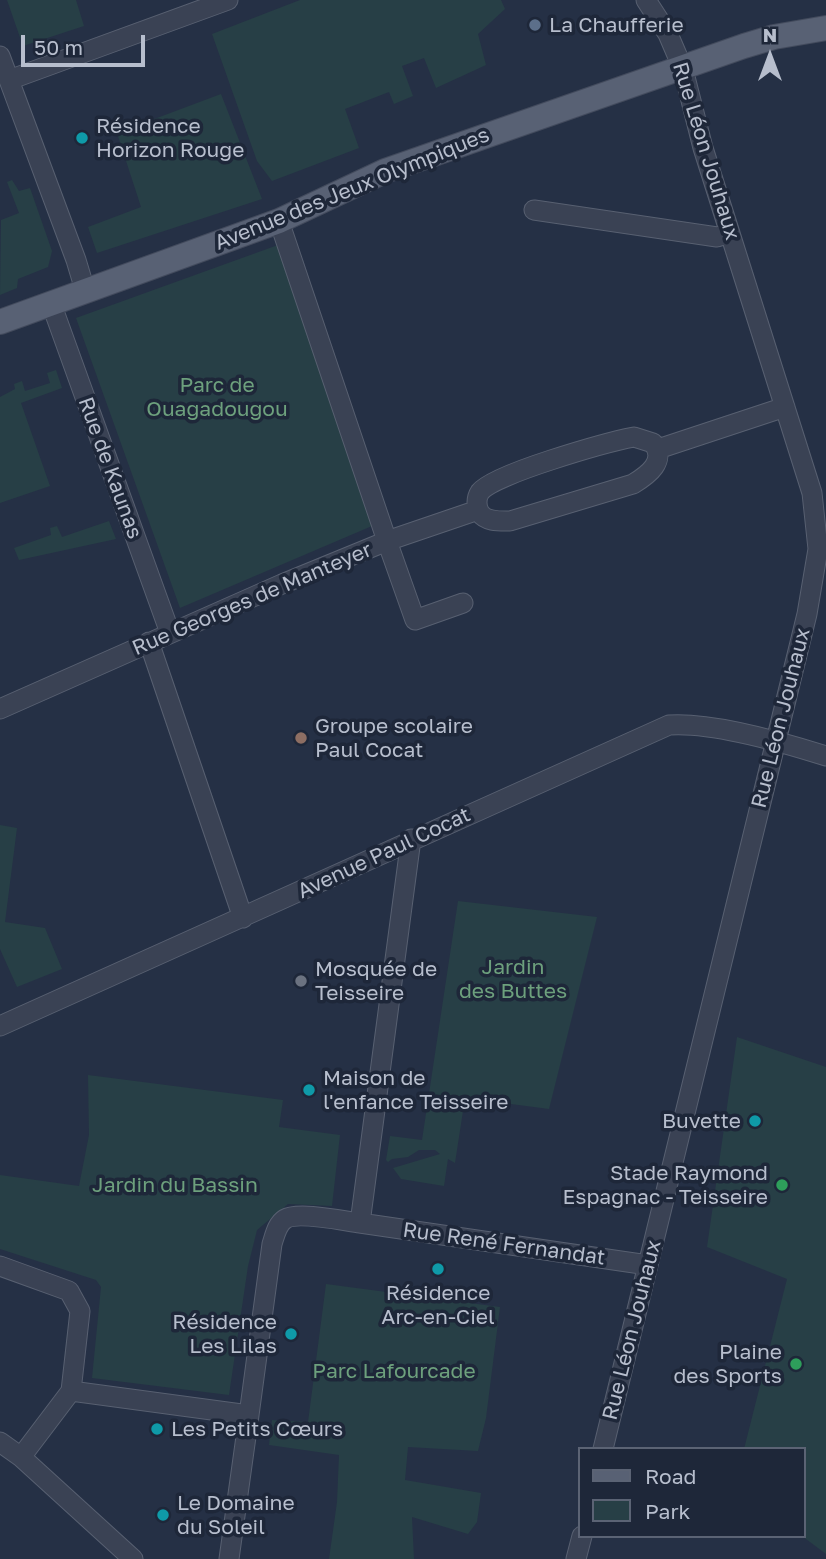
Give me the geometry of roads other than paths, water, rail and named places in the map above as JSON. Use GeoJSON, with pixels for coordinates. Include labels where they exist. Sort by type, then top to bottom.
{"type":"FeatureCollection","features":[{"type":"Feature","properties":{"kind":"main road","name":"Avenue des Jeux Olympiques"},"geometry":{"type":"LineString","coordinates":[[0,322],[279,221],[386,171],[717,55],[774,37],[826,28]]}},
{"type":"Feature","properties":{"kind":"street"},"geometry":{"type":"LineString","coordinates":[[9,80],[228,0]]}},
{"type":"Feature","properties":{"kind":"street","name":"Rue Léon Jouhaux"},"geometry":{"type":"LineString","coordinates":[[603,1447],[807,614],[818,549],[812,494],[699,133],[683,69],[668,34],[646,0]]}},
{"type":"Feature","properties":{"kind":"street"},"geometry":{"type":"LineString","coordinates":[[0,56],[85,290]]}},
{"type":"Feature","properties":{"kind":"street"},"geometry":{"type":"LineString","coordinates":[[534,210],[717,237],[730,233]]}},
{"type":"Feature","properties":{"kind":"street","name":"Rue Georges de Manteyer"},"geometry":{"type":"LineString","coordinates":[[0,709],[149,642],[387,541],[279,221]]}},
{"type":"Feature","properties":{"kind":"street","name":"Rue de Kaunas"},"geometry":{"type":"LineString","coordinates":[[51,303],[170,633]]}},
{"type":"Feature","properties":{"kind":"street"},"geometry":{"type":"LineString","coordinates":[[657,449],[785,407]]}},
{"type":"Feature","properties":{"kind":"street"},"geometry":{"type":"LineString","coordinates":[[625,438],[642,438],[653,443],[657,449],[655,466],[646,477],[633,484],[510,522],[497,522],[484,517],[478,510],[480,492],[499,478],[625,438]]}},
{"type":"Feature","properties":{"kind":"street"},"geometry":{"type":"LineString","coordinates":[[463,603],[415,620],[387,541],[478,510]]}},
{"type":"Feature","properties":{"kind":"street"},"geometry":{"type":"LineString","coordinates":[[149,642],[243,918]]}},
{"type":"Feature","properties":{"kind":"street","name":"Avenue Paul Cocat"},"geometry":{"type":"LineString","coordinates":[[0,1026],[669,725],[690,725],[775,742],[826,757]]}},
{"type":"Feature","properties":{"kind":"street"},"geometry":{"type":"LineString","coordinates":[[360,1223],[411,839]]}},
{"type":"Feature","properties":{"kind":"street","name":"Rue René Fernandat"},"geometry":{"type":"LineString","coordinates":[[249,1415],[272,1244],[277,1227],[286,1218],[299,1216],[360,1223],[648,1265]]}},
{"type":"Feature","properties":{"kind":"street"},"geometry":{"type":"LineString","coordinates":[[0,1266],[69,1291],[80,1311],[71,1391],[21,1457]]}},
{"type":"Feature","properties":{"kind":"street"},"geometry":{"type":"LineString","coordinates":[[71,1391],[249,1415],[229,1559]]}},
{"type":"Feature","properties":{"kind":"street"},"geometry":{"type":"LineString","coordinates":[[0,1442],[21,1457],[133,1559]]}},
{"type":"Feature","properties":{"kind":"street"},"geometry":{"type":"LineString","coordinates":[[576,1559],[581,1538]]}},
{"type":"Feature","properties":{"kind":"place","name":"La Chaufferie"},"geometry":{"type":"Point","coordinates":[535,25]}},
{"type":"Feature","properties":{"kind":"place","name":"Résidence Horizon Rouge"},"geometry":{"type":"Point","coordinates":[82,138]}},
{"type":"Feature","properties":{"kind":"place","name":"Groupe scolaire Paul Cocat"},"geometry":{"type":"Point","coordinates":[301,738]}},
{"type":"Feature","properties":{"kind":"place","name":"Mosquée de Teisseire"},"geometry":{"type":"Point","coordinates":[301,981]}},
{"type":"Feature","properties":{"kind":"place","name":"Maison de l'enfance Teisseire"},"geometry":{"type":"Point","coordinates":[309,1090]}},
{"type":"Feature","properties":{"kind":"place","name":"Buvette"},"geometry":{"type":"Point","coordinates":[755,1121]}},
{"type":"Feature","properties":{"kind":"place","name":"Stade Raymond Espagnac - Teisseire"},"geometry":{"type":"Point","coordinates":[782,1185]}},
{"type":"Feature","properties":{"kind":"place","name":"Résidence Arc-en-Ciel"},"geometry":{"type":"Point","coordinates":[438,1269]}},
{"type":"Feature","properties":{"kind":"place","name":"Résidence Les Lilas"},"geometry":{"type":"Point","coordinates":[291,1334]}},
{"type":"Feature","properties":{"kind":"place","name":"Plaine des Sports"},"geometry":{"type":"Point","coordinates":[796,1364]}},
{"type":"Feature","properties":{"kind":"place","name":"Les Petits Cœurs"},"geometry":{"type":"Point","coordinates":[157,1429]}},
{"type":"Feature","properties":{"kind":"place","name":"Le Domaine du Soleil"},"geometry":{"type":"Point","coordinates":[163,1515]}},
{"type":"Feature","properties":{"kind":"park label","name":"Parc de Ouagadougou"},"geometry":{"type":"Point","coordinates":[217,397]}},
{"type":"Feature","properties":{"kind":"park label","name":"Jardin des Buttes"},"geometry":{"type":"Point","coordinates":[513,979]}},
{"type":"Feature","properties":{"kind":"park label","name":"Jardin du Bassin"},"geometry":{"type":"Point","coordinates":[175,1185]}},
{"type":"Feature","properties":{"kind":"park label","name":"Parc Lafourcade"},"geometry":{"type":"Point","coordinates":[394,1371]}}]}
